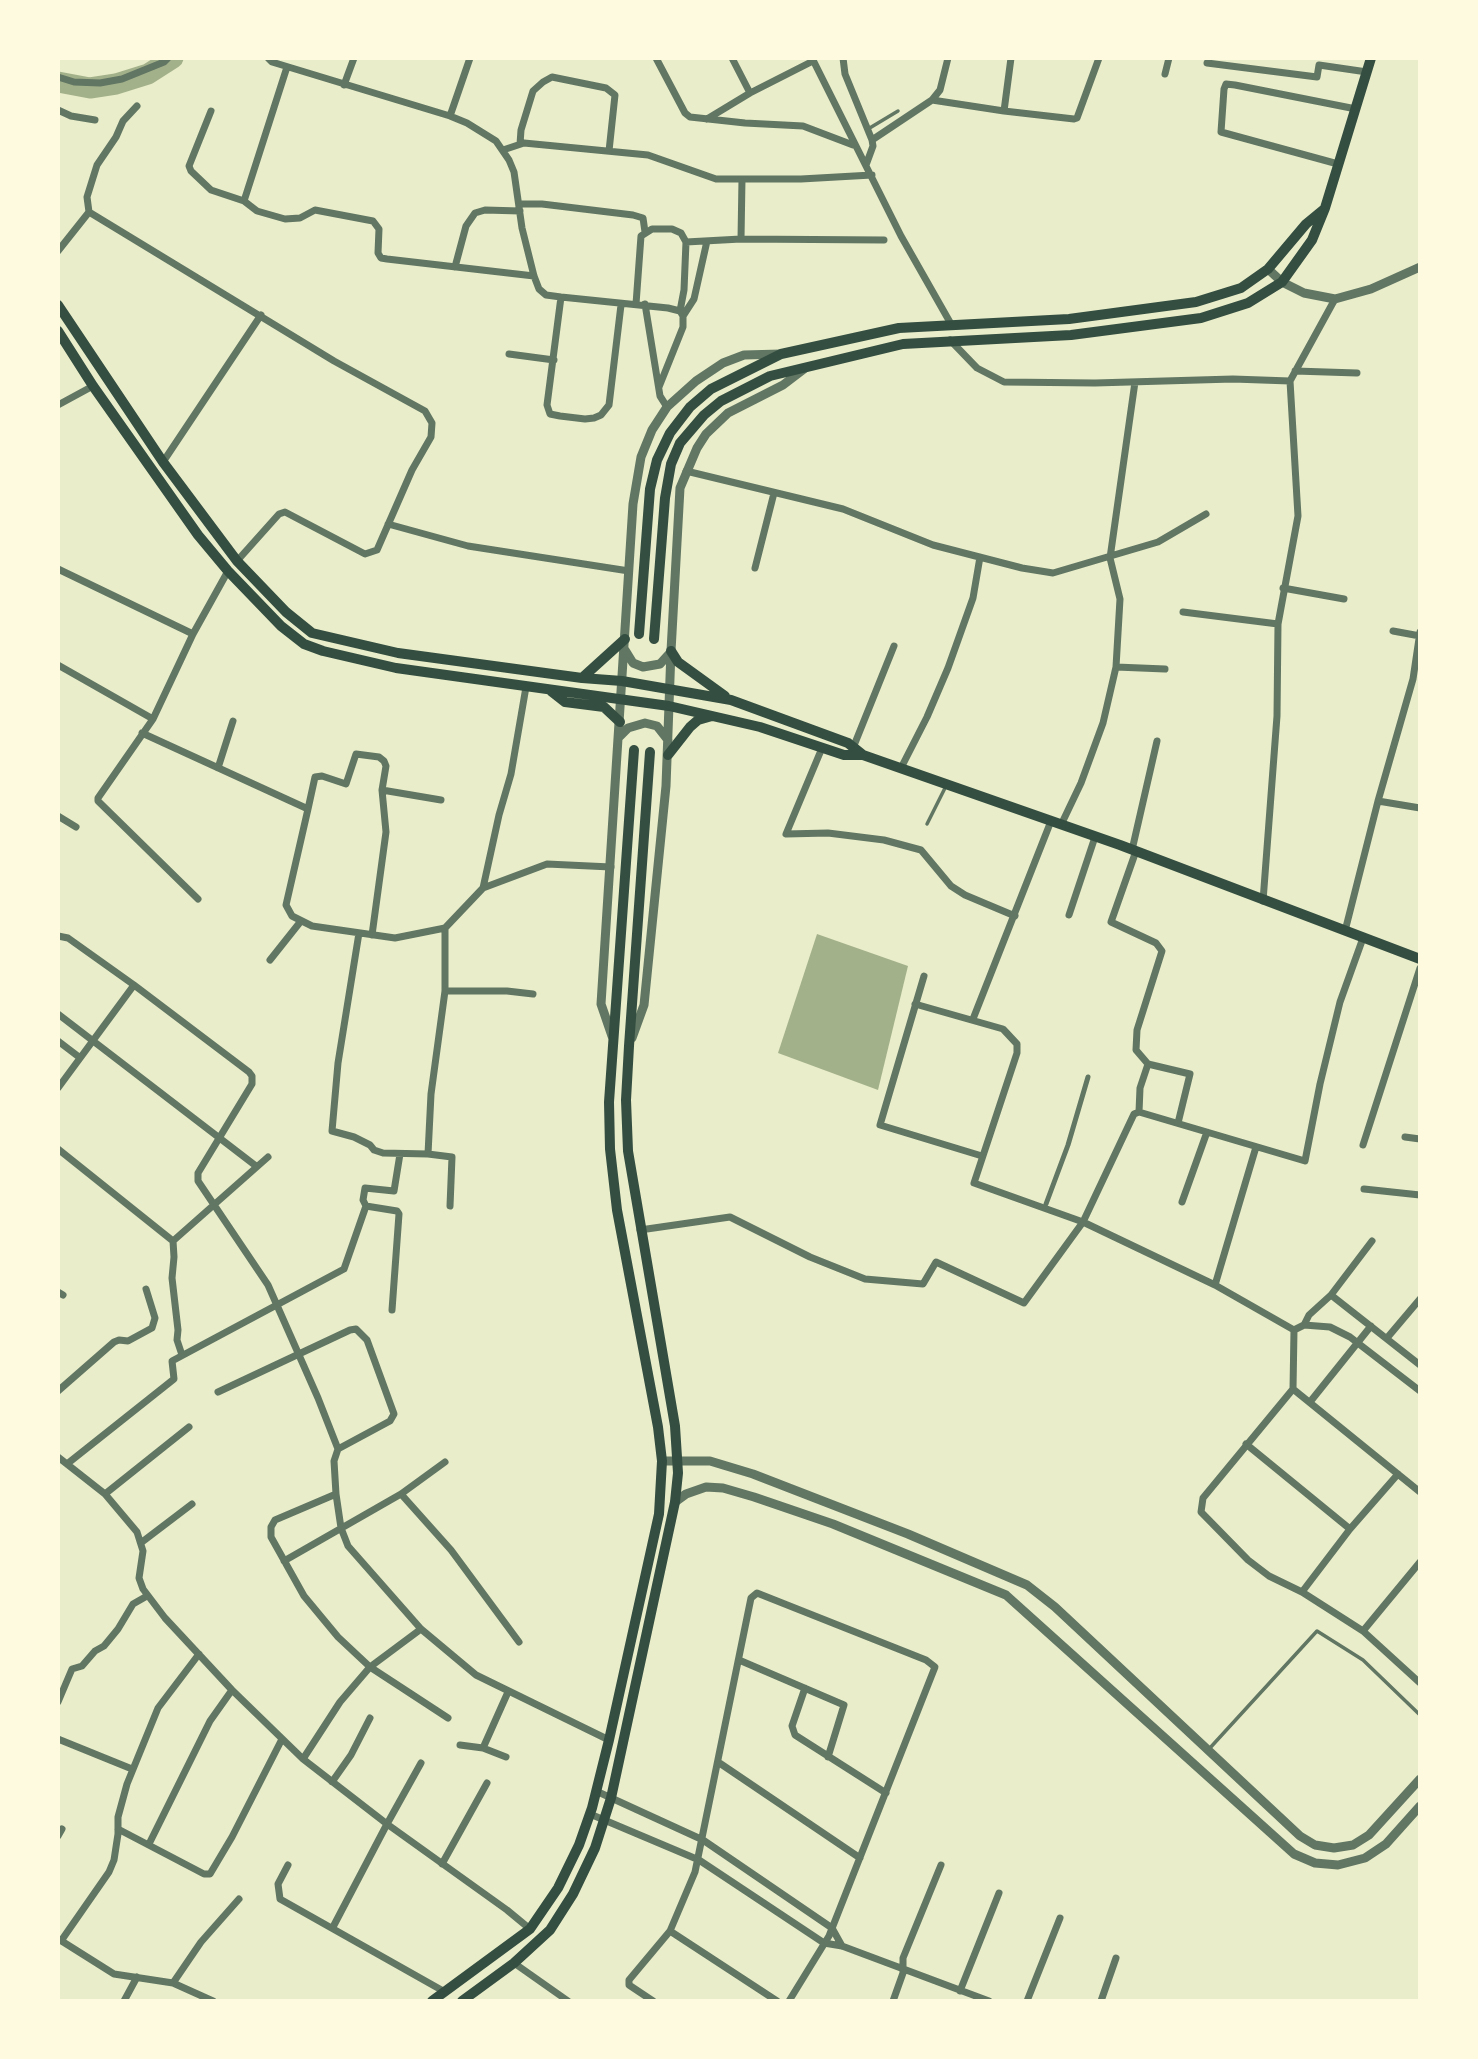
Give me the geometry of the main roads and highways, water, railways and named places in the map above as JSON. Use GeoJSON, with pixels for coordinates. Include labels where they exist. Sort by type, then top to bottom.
{"type":"FeatureCollection","features":[{"type":"Feature","properties":{"kind":"main road"},"geometry":{"type":"LineString","coordinates":[[654,639],[665,498],[671,464],[680,443],[704,415],[721,401],[770,376],[903,344],[1071,335],[1201,318],[1248,303],[1282,282],[1312,240],[1325,208],[1371,58]]}},
{"type":"Feature","properties":{"kind":"main road"},"geometry":{"type":"LineString","coordinates":[[639,634],[650,489],[657,460],[670,433],[690,407],[711,389],[781,354],[899,328],[1069,319],[1196,302],[1241,288],[1268,269],[1306,224],[1325,208]]}},
{"type":"Feature","properties":{"kind":"main road"},"geometry":{"type":"LineString","coordinates":[[58,305],[163,462],[237,561],[286,612],[312,633],[398,653],[622,681],[731,700],[848,743],[863,755],[1134,851],[1420,959]]}},
{"type":"Feature","properties":{"kind":"main road"},"geometry":{"type":"LineString","coordinates":[[1069,319],[1071,335]]}},
{"type":"Feature","properties":{"kind":"main road"},"geometry":{"type":"LineString","coordinates":[[58,331],[93,386],[198,535],[281,626],[304,644],[396,668],[669,706],[760,727],[844,755],[863,755]]}},
{"type":"Feature","properties":{"kind":"main road"},"geometry":{"type":"LineString","coordinates":[[583,678],[625,643]]}},
{"type":"Feature","properties":{"kind":"main road"},"geometry":{"type":"LineString","coordinates":[[671,651],[678,662],[731,700]]}},
{"type":"Feature","properties":{"kind":"main road"},"geometry":{"type":"LineString","coordinates":[[396,668],[398,653]]}},
{"type":"Feature","properties":{"kind":"main road"},"geometry":{"type":"LineString","coordinates":[[551,690],[565,702],[604,707],[620,722]]}},
{"type":"Feature","properties":{"kind":"main road"},"geometry":{"type":"LineString","coordinates":[[668,755],[698,720],[713,716]]}},
{"type":"Feature","properties":{"kind":"main road"},"geometry":{"type":"LineString","coordinates":[[432,2001],[530,1929],[558,1888],[579,1845],[609,1740],[659,1514],[662,1461],[658,1427],[617,1210],[610,1149],[609,1102],[634,750]]}},
{"type":"Feature","properties":{"kind":"main road"},"geometry":{"type":"LineString","coordinates":[[462,2001],[514,1963],[550,1930],[573,1894],[605,1821],[675,1502],[675,1426],[628,1151],[626,1100],[650,752]]}},
{"type":"Feature","properties":{"kind":"waterway"},"geometry":{"type":"LineString","coordinates":[[58,82],[90,88],[116,84],[148,74],[173,58]]}}]}
